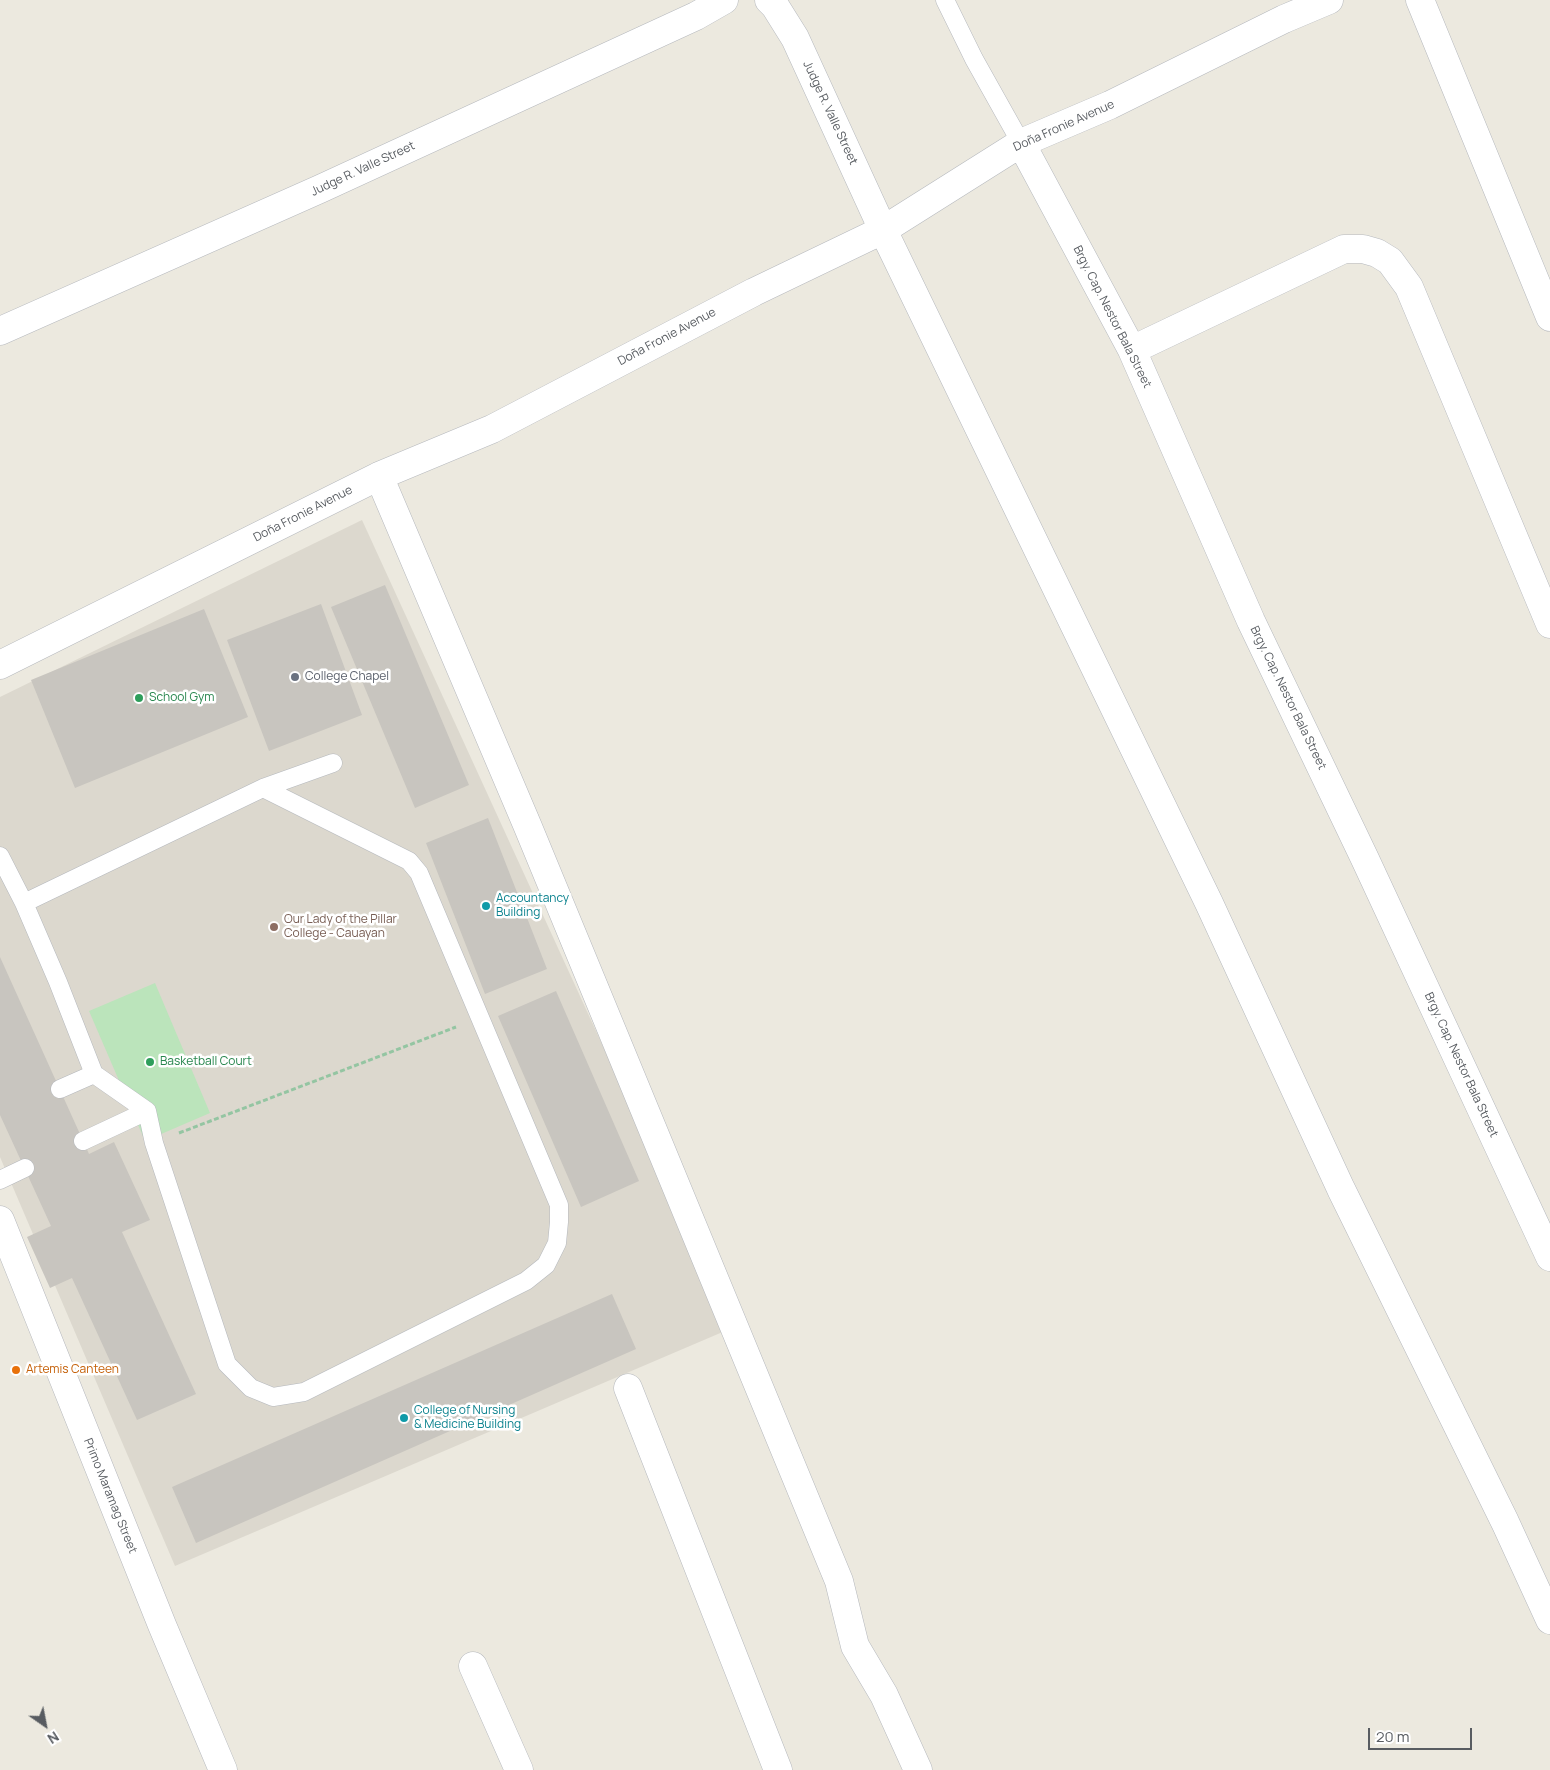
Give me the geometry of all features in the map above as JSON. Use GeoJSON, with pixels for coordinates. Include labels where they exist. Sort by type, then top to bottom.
{"type":"FeatureCollection","features":[{"type":"Feature","properties":{"kind":"street","name":"Judge R. Valle Street"},"geometry":{"type":"LineString","coordinates":[[0,331],[320,189],[696,16],[724,0]]}},
{"type":"Feature","properties":{"kind":"street","name":"Judge R. Valle Street"},"geometry":{"type":"LineString","coordinates":[[769,0],[775,6],[795,38],[883,230],[1209,902],[1341,1188],[1505,1522],[1550,1620]]}},
{"type":"Feature","properties":{"kind":"street"},"geometry":{"type":"LineString","coordinates":[[1420,0],[1550,317]]}},
{"type":"Feature","properties":{"kind":"street","name":"Doña Fronie Avenue"},"geometry":{"type":"LineString","coordinates":[[0,665],[379,476],[492,429],[754,292],[883,230],[1022,143],[1110,105],[1284,19],[1325,1]]}},
{"type":"Feature","properties":{"kind":"street","name":"Brgy. Cap. Nestor Bala Street"},"geometry":{"type":"LineString","coordinates":[[1022,143],[1132,350],[1251,621],[1370,868],[1550,1257]]}},
{"type":"Feature","properties":{"kind":"street"},"geometry":{"type":"LineString","coordinates":[[1132,350],[1344,249],[1363,249],[1377,253],[1390,262],[1409,287],[1550,624]]}},
{"type":"Feature","properties":{"kind":"street"},"geometry":{"type":"LineString","coordinates":[[379,476],[532,836],[839,1581],[855,1646],[884,1696],[918,1770]]}},
{"type":"Feature","properties":{"kind":"street","name":"Primo Maramag Street"},"geometry":{"type":"LineString","coordinates":[[0,1220],[222,1770]]}},
{"type":"Feature","properties":{"kind":"street"},"geometry":{"type":"LineString","coordinates":[[628,1388],[778,1770]]}},
{"type":"Feature","properties":{"kind":"street"},"geometry":{"type":"LineString","coordinates":[[473,1666],[519,1770]]}},
{"type":"Feature","properties":{"kind":"lane"},"geometry":{"type":"LineString","coordinates":[[946,0],[974,59],[1022,143]]}},
{"type":"Feature","properties":{"kind":"lane"},"geometry":{"type":"LineString","coordinates":[[24,902],[263,788],[333,763]]}},
{"type":"Feature","properties":{"kind":"lane"},"geometry":{"type":"LineString","coordinates":[[0,856],[24,902],[94,1074],[147,1111],[154,1143],[227,1364],[251,1388],[273,1397],[304,1392],[526,1281],[546,1264],[557,1243],[559,1205],[419,873],[409,861],[263,788]]}},
{"type":"Feature","properties":{"kind":"lane"},"geometry":{"type":"LineString","coordinates":[[60,1089],[94,1074]]}},
{"type":"Feature","properties":{"kind":"lane"},"geometry":{"type":"LineString","coordinates":[[83,1140],[147,1111]]}},
{"type":"Feature","properties":{"kind":"lane"},"geometry":{"type":"LineString","coordinates":[[0,1180],[25,1168]]}},
{"type":"Feature","properties":{"kind":"path"},"geometry":{"type":"LineString","coordinates":[[154,1143],[480,1018]]}},
{"type":"Feature","properties":{"kind":"shaded area","name":"Our Lady of the Pillar College - Cauayan"},"geometry":{"type":"Polygon","coordinates":[[[362,520],[732,1328],[175,1566],[0,1157],[0,697],[362,520]]]}},
{"type":"Feature","properties":{"kind":"green space","name":"Basketball Court"},"geometry":{"type":"Polygon","coordinates":[[[155,983],[210,1113],[145,1141],[89,1011],[155,983]]]}},
{"type":"Feature","properties":{"kind":"building"},"geometry":{"type":"Polygon","coordinates":[[[385,585],[469,785],[415,808],[331,607],[385,585]]]}},
{"type":"Feature","properties":{"kind":"building","name":"College Chapel"},"geometry":{"type":"Polygon","coordinates":[[[321,604],[362,715],[269,751],[227,640],[321,604]]]}},
{"type":"Feature","properties":{"kind":"building","name":"School Gym"},"geometry":{"type":"Polygon","coordinates":[[[204,609],[248,717],[75,788],[31,680],[204,609]]]}},
{"type":"Feature","properties":{"kind":"building","name":"Accountancy Building"},"geometry":{"type":"Polygon","coordinates":[[[488,818],[547,969],[485,994],[426,843],[488,818]]]}},
{"type":"Feature","properties":{"kind":"building"},"geometry":{"type":"Polygon","coordinates":[[[0,957],[89,1154],[114,1142],[150,1220],[122,1232],[196,1394],[137,1420],[72,1278],[50,1288],[27,1237],[51,1226],[0,1115],[0,957]]]}},
{"type":"Feature","properties":{"kind":"building"},"geometry":{"type":"Polygon","coordinates":[[[556,991],[639,1181],[581,1207],[498,1016],[556,991]]]}},
{"type":"Feature","properties":{"kind":"building","name":"College of Nursing & Medicine Building"},"geometry":{"type":"Polygon","coordinates":[[[612,1294],[636,1349],[196,1543],[172,1487],[612,1294]]]}},
{"type":"Feature","properties":{"kind":"place","name":"College Chapel"},"geometry":{"type":"Point","coordinates":[295,677]}},
{"type":"Feature","properties":{"kind":"place","name":"School Gym"},"geometry":{"type":"Point","coordinates":[139,698]}},
{"type":"Feature","properties":{"kind":"place","name":"Accountancy Building"},"geometry":{"type":"Point","coordinates":[486,906]}},
{"type":"Feature","properties":{"kind":"place","name":"Our Lady of the Pillar College - Cauayan"},"geometry":{"type":"Point","coordinates":[274,927]}},
{"type":"Feature","properties":{"kind":"place","name":"Basketball Court"},"geometry":{"type":"Point","coordinates":[150,1062]}},
{"type":"Feature","properties":{"kind":"place","name":"Artemis Canteen"},"geometry":{"type":"Point","coordinates":[16,1370]}},
{"type":"Feature","properties":{"kind":"place","name":"College of Nursing & Medicine Building"},"geometry":{"type":"Point","coordinates":[404,1418]}}]}
